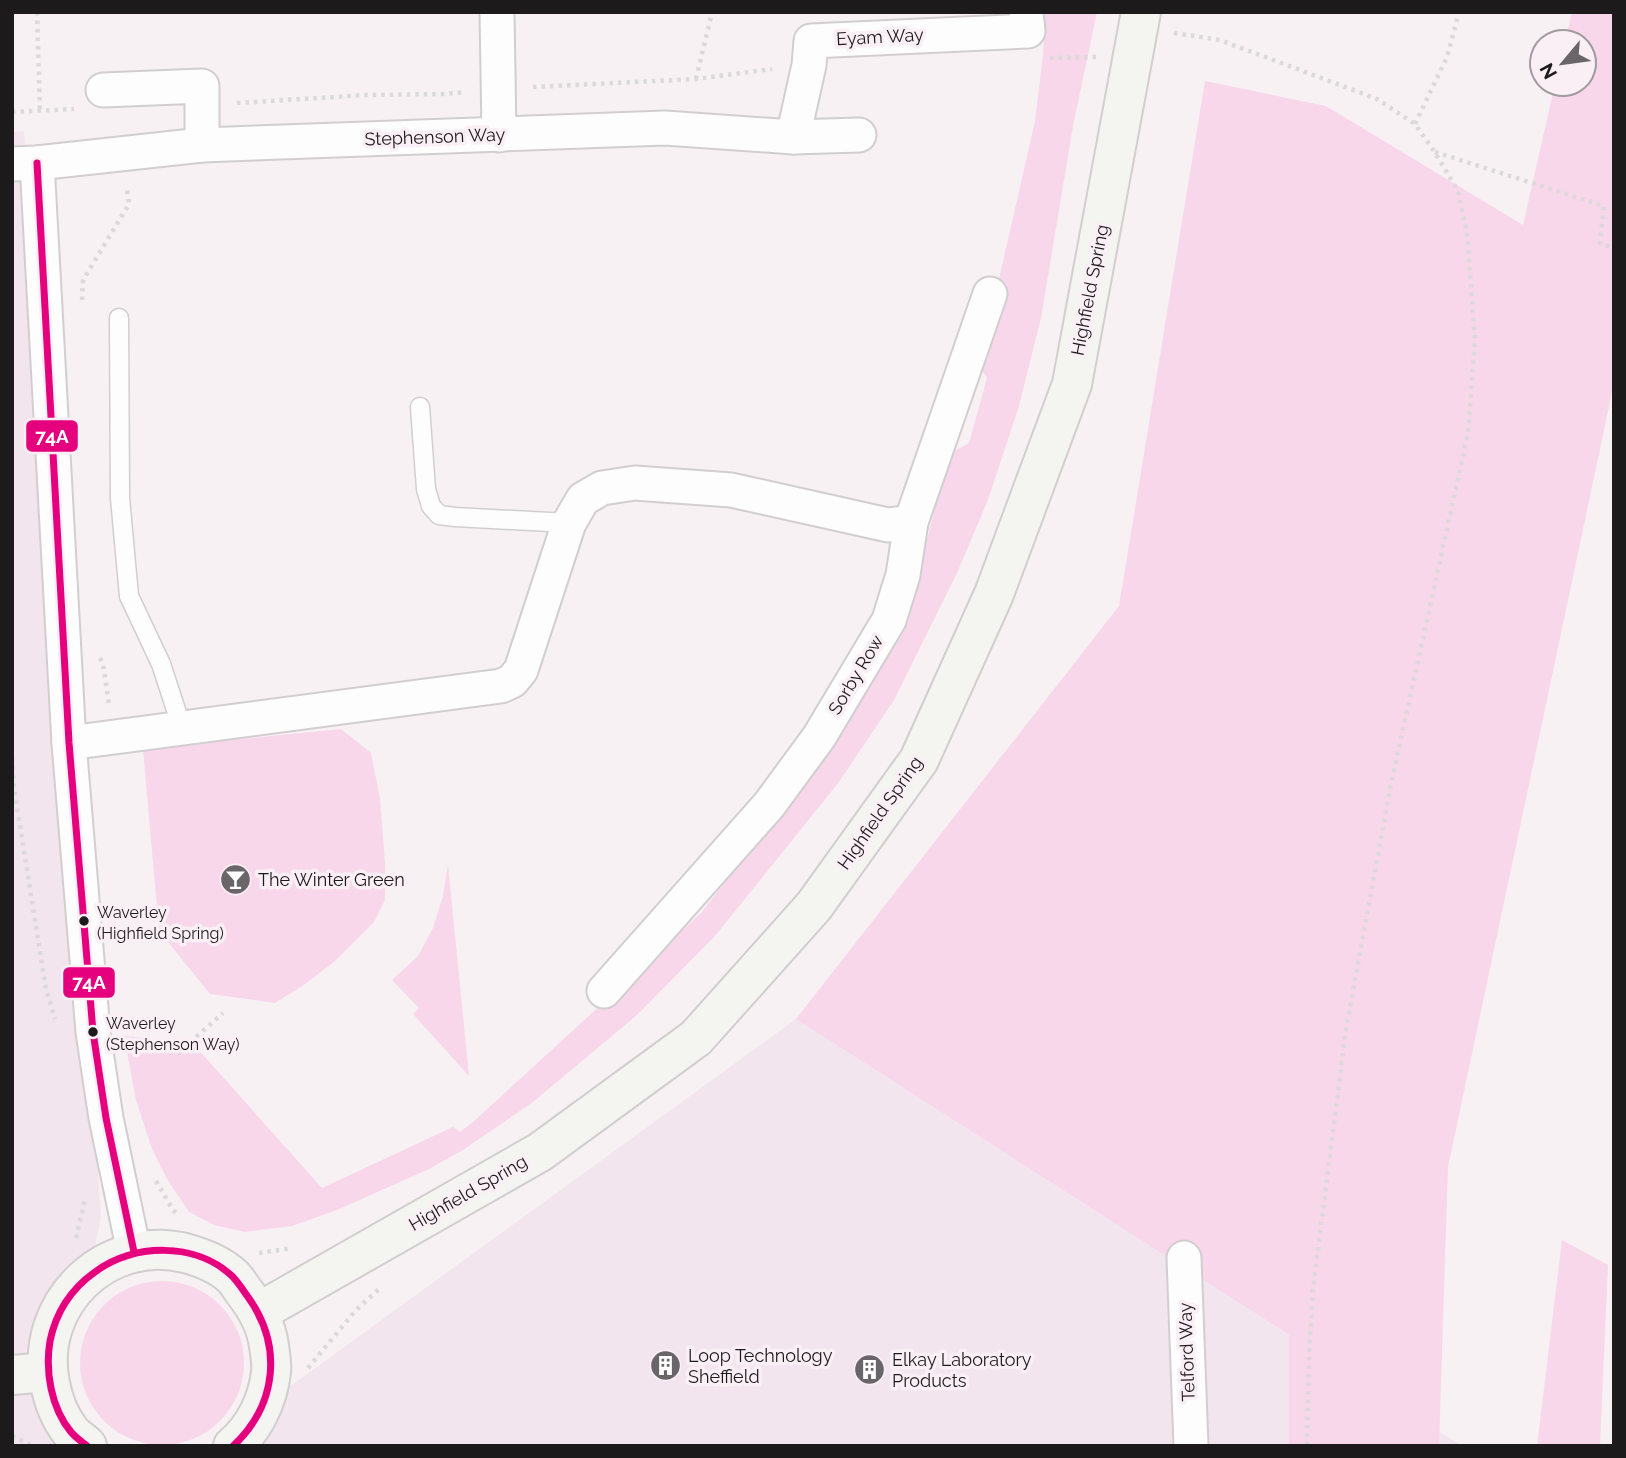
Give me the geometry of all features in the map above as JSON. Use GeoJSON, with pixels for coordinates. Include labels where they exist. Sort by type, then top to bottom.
{"type":"FeatureCollection","features":[{"type":"Feature","properties":{"kind":"main road","name":"Highfield Spring"},"geometry":{"type":"LineString","coordinates":[[259,1312],[540,1152],[696,1038],[814,906],[919,760],[994,594],[1072,384],[1140,19]]}},
{"type":"Feature","properties":{"kind":"main road"},"geometry":{"type":"LineString","coordinates":[[87,1446],[71,1432],[53,1401],[30,1374],[48,1348],[53,1323],[71,1291],[99,1266],[134,1252],[168,1249],[202,1258],[232,1276],[259,1312],[268,1341],[271,1371],[262,1407],[243,1438],[233,1446]]}},
{"type":"Feature","properties":{"kind":"street"},"geometry":{"type":"LineString","coordinates":[[497,12],[499,135]]}},
{"type":"Feature","properties":{"kind":"street","name":"Eyam Way"},"geometry":{"type":"LineString","coordinates":[[793,137],[809,65],[811,41],[1028,30],[1026,12]]}},
{"type":"Feature","properties":{"kind":"street"},"geometry":{"type":"LineString","coordinates":[[91,99],[202,86],[202,145]]}},
{"type":"Feature","properties":{"kind":"street","name":"Stephenson Way"},"geometry":{"type":"LineString","coordinates":[[24,163],[202,145],[665,128],[793,137],[859,135]]}},
{"type":"Feature","properties":{"kind":"street"},"geometry":{"type":"LineString","coordinates":[[24,163],[93,1032],[106,1118],[134,1252]]}},
{"type":"Feature","properties":{"kind":"street","name":"Sorby Row"},"geometry":{"type":"LineString","coordinates":[[604,991],[769,805],[819,737],[889,620],[903,575],[911,523],[990,294]]}},
{"type":"Feature","properties":{"kind":"street"},"geometry":{"type":"LineString","coordinates":[[69,743],[470,691],[501,686],[512,681],[521,670],[569,523],[583,499],[602,488],[635,483],[732,490],[888,525],[911,523]]}},
{"type":"Feature","properties":{"kind":"street","name":"Telford Way"},"geometry":{"type":"LineString","coordinates":[[1184,1258],[1191,1446]]}},
{"type":"Feature","properties":{"kind":"lane"},"geometry":{"type":"LineString","coordinates":[[119,318],[120,498],[129,596],[161,664],[182,728]]}},
{"type":"Feature","properties":{"kind":"lane"},"geometry":{"type":"LineString","coordinates":[[420,407],[426,489],[431,506],[439,515],[569,523]]}},
{"type":"Feature","properties":{"kind":"path"},"geometry":{"type":"LineString","coordinates":[[37,12],[40,111]]}},
{"type":"Feature","properties":{"kind":"path"},"geometry":{"type":"LineString","coordinates":[[696,79],[712,12]]}},
{"type":"Feature","properties":{"kind":"path"},"geometry":{"type":"LineString","coordinates":[[1415,124],[1447,57],[1459,12]]}},
{"type":"Feature","properties":{"kind":"path"},"geometry":{"type":"LineString","coordinates":[[1140,19],[1220,40],[1377,99],[1415,124],[1434,151],[1458,191],[1467,233],[1475,339],[1468,433],[1391,784],[1346,1029],[1313,1290],[1307,1446]]}},
{"type":"Feature","properties":{"kind":"path"},"geometry":{"type":"LineString","coordinates":[[202,104],[365,95],[444,94],[492,90],[498,87],[696,79],[809,65]]}},
{"type":"Feature","properties":{"kind":"path"},"geometry":{"type":"LineString","coordinates":[[12,112],[40,111],[91,99]]}},
{"type":"Feature","properties":{"kind":"path"},"geometry":{"type":"LineString","coordinates":[[1434,151],[1604,206],[1600,243],[1614,248]]}},
{"type":"Feature","properties":{"kind":"path"},"geometry":{"type":"LineString","coordinates":[[12,758],[13,788],[46,989],[57,1028]]}},
{"type":"Feature","properties":{"kind":"path"},"geometry":{"type":"LineString","coordinates":[[117,1038],[177,1054],[223,1013]]}},
{"type":"Feature","properties":{"kind":"path"},"geometry":{"type":"LineString","coordinates":[[155,1178],[173,1210],[180,1217]]}},
{"type":"Feature","properties":{"kind":"path"},"geometry":{"type":"LineString","coordinates":[[75,1242],[85,1197]]}},
{"type":"Feature","properties":{"kind":"path"},"geometry":{"type":"LineString","coordinates":[[254,1254],[293,1248]]}},
{"type":"Feature","properties":{"kind":"path"},"geometry":{"type":"LineString","coordinates":[[307,1370],[356,1310],[384,1285]]}},
{"type":"Feature","properties":{"kind":"path"},"geometry":{"type":"LineString","coordinates":[[12,1436],[33,1446]]}},
{"type":"Feature","properties":{"kind":"shaded area"},"geometry":{"type":"Polygon","coordinates":[[[1045,12],[1097,12],[1073,126],[1041,318],[1019,406],[988,500],[957,573],[894,700],[839,782],[715,936],[637,1015],[533,1102],[463,1150],[429,1169],[337,1210],[292,1226],[245,1232],[214,1225],[189,1212],[167,1179],[152,1149],[136,1100],[124,1036],[177,1046],[188,1038],[322,1188],[453,1127],[460,1132],[473,1122],[701,913],[811,772],[909,619],[949,454],[969,443],[987,378],[976,362],[989,323],[1035,121],[1045,12]]]}},
{"type":"Feature","properties":{"kind":"shaded area"},"geometry":{"type":"Polygon","coordinates":[[[1572,12],[1614,12],[1614,383],[1448,1167],[1439,1446],[1289,1446],[1289,1335],[796,1019],[1119,606],[1205,81],[1326,106],[1523,225],[1552,98],[1598,98],[1598,28],[1568,28],[1572,12]]]}},
{"type":"Feature","properties":{"kind":"shaded area"},"geometry":{"type":"Polygon","coordinates":[[[24,131],[101,1216],[93,1257],[70,1326],[68,1379],[76,1418],[91,1446],[12,1446],[12,132],[24,131]]]}},
{"type":"Feature","properties":{"kind":"shaded area"},"geometry":{"type":"Polygon","coordinates":[[[341,729],[371,753],[380,799],[385,900],[374,922],[334,962],[275,1003],[210,994],[159,931],[143,749],[341,729]]]}},
{"type":"Feature","properties":{"kind":"shaded area"},"geometry":{"type":"Polygon","coordinates":[[[448,865],[469,1076],[413,1014],[419,1008],[392,980],[418,956],[433,928],[443,896],[448,865]]]}},
{"type":"Feature","properties":{"kind":"shaded area"},"geometry":{"type":"Polygon","coordinates":[[[796,1019],[1462,1446],[208,1446],[796,1019]]]}},
{"type":"Feature","properties":{"kind":"shaded area"},"geometry":{"type":"Polygon","coordinates":[[[1562,1240],[1608,1265],[1600,1446],[1537,1446],[1562,1240]]]}},
{"type":"Feature","properties":{"kind":"shaded area"},"geometry":{"type":"Polygon","coordinates":[[[162,1281],[193,1287],[220,1305],[238,1332],[244,1363],[238,1394],[220,1421],[193,1439],[162,1445],[131,1439],[104,1421],[86,1394],[80,1363],[86,1332],[104,1305],[131,1287],[162,1281]]]}},
{"type":"Feature","properties":{"kind":"transit line","name":"74A"},"geometry":{"type":"LineString","coordinates":[[37,163],[69,743],[93,1032],[106,1118],[134,1252]]}},
{"type":"Feature","properties":{"kind":"transit line","name":"74A"},"geometry":{"type":"LineString","coordinates":[[87,1446],[64,1422],[51,1389],[48,1364],[50,1341],[56,1320],[72,1294],[86,1279],[110,1262],[127,1256],[164,1250],[201,1257],[232,1276],[248,1297],[267,1335],[270,1374],[266,1394],[248,1430],[233,1446]]}},
{"type":"Feature","properties":{"kind":"place","name":"The Winter Green"},"geometry":{"type":"Point","coordinates":[235,880]}},
{"type":"Feature","properties":{"kind":"place","name":"Waverley (Highfield Spring)"},"geometry":{"type":"Point","coordinates":[84,921]}},
{"type":"Feature","properties":{"kind":"place","name":"Waverley (Stephenson Way)"},"geometry":{"type":"Point","coordinates":[93,1032]}},
{"type":"Feature","properties":{"kind":"place","name":"Loop Technology Sheffield"},"geometry":{"type":"Point","coordinates":[665,1366]}},
{"type":"Feature","properties":{"kind":"place","name":"Elkay Laboratory Products"},"geometry":{"type":"Point","coordinates":[869,1370]}}]}
